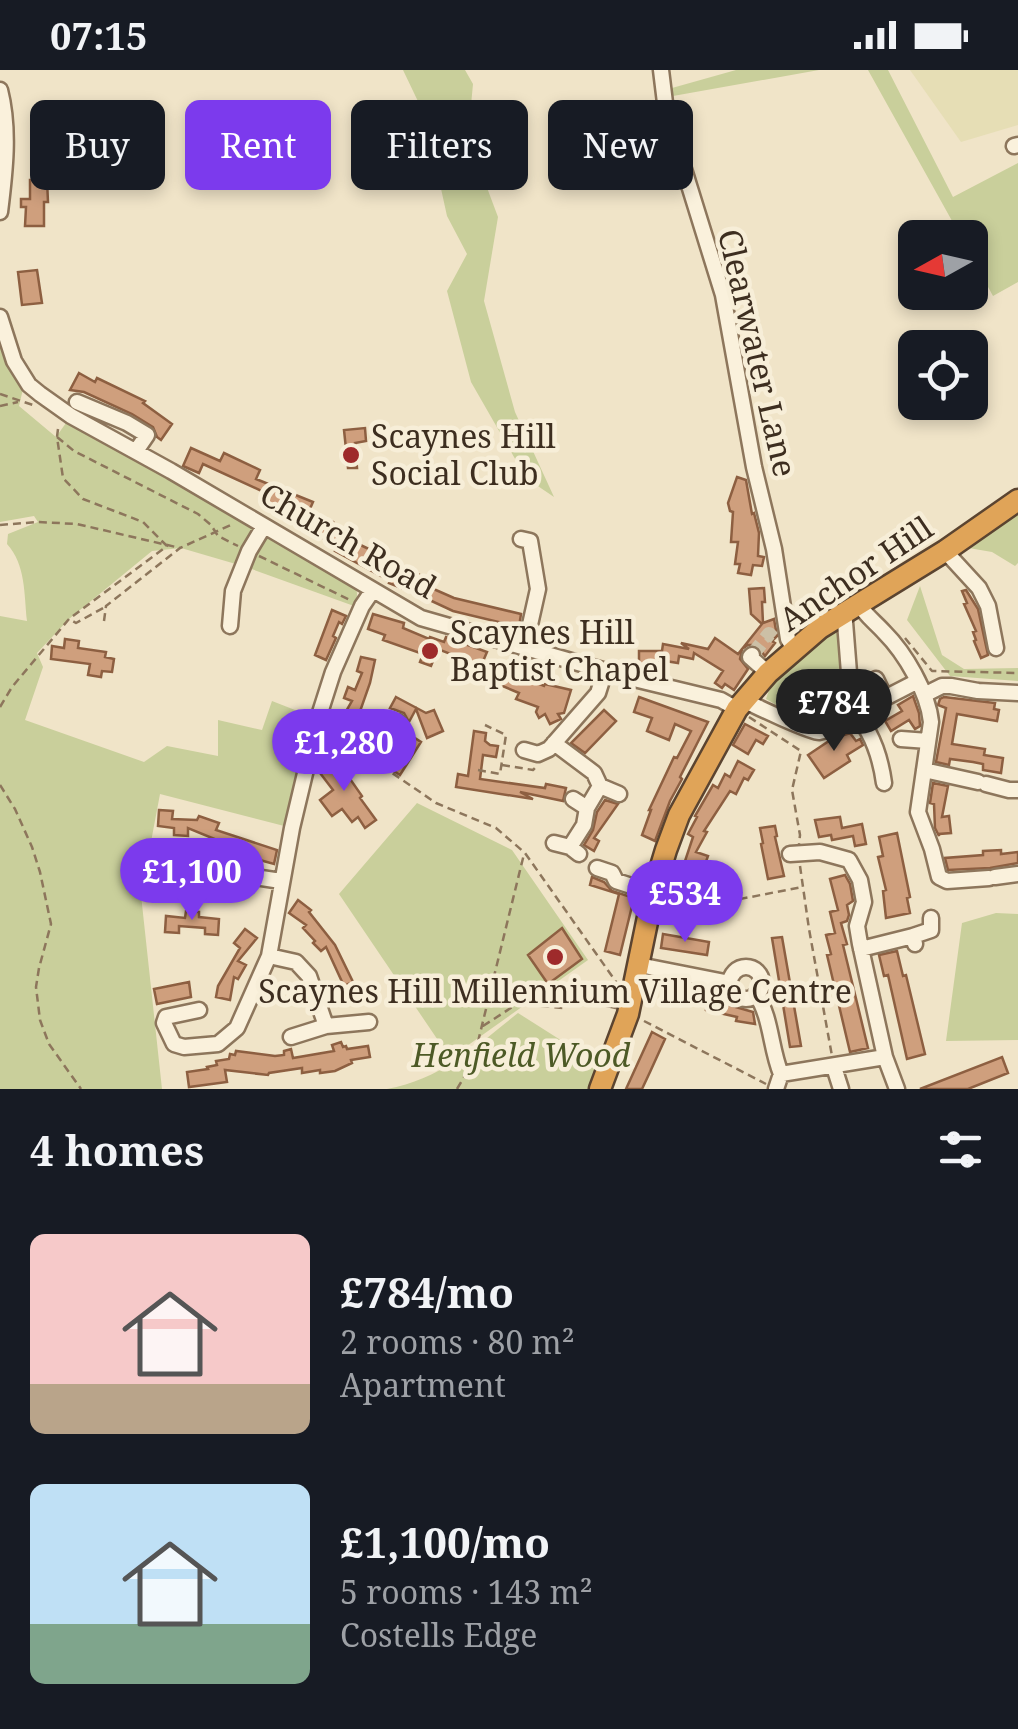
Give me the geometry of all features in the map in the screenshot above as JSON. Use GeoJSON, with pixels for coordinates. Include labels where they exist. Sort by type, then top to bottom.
{"type":"FeatureCollection","features":[{"type":"Feature","properties":{"kind":"highway","name":"Anchor Hill"},"geometry":{"type":"LineString","coordinates":[[600,1089],[631,1002],[653,893],[680,815],[740,705],[768,673],[785,642],[945,550],[1018,500]]}},
{"type":"Feature","properties":{"kind":"street","name":"Clearwater Lane"},"geometry":{"type":"LineString","coordinates":[[661,70],[666,111],[723,294],[754,467],[774,549],[785,642]]}},
{"type":"Feature","properties":{"kind":"street"},"geometry":{"type":"LineString","coordinates":[[0,90],[5,176],[0,212]]}},
{"type":"Feature","properties":{"kind":"street","name":"Church Road"},"geometry":{"type":"LineString","coordinates":[[0,317],[14,361],[29,384],[31,400],[71,416],[136,451],[421,618],[605,671],[756,707],[810,730],[822,732],[848,718],[850,708]]}},
{"type":"Feature","properties":{"kind":"street"},"geometry":{"type":"LineString","coordinates":[[77,402],[147,436],[136,451]]}},
{"type":"Feature","properties":{"kind":"street"},"geometry":{"type":"LineString","coordinates":[[230,626],[233,591],[264,526]]}},
{"type":"Feature","properties":{"kind":"street"},"geometry":{"type":"LineString","coordinates":[[521,539],[530,541],[538,589],[525,647]]}},
{"type":"Feature","properties":{"kind":"street"},"geometry":{"type":"LineString","coordinates":[[945,550],[979,588],[988,606],[996,648]]}},
{"type":"Feature","properties":{"kind":"street"},"geometry":{"type":"LineString","coordinates":[[199,1010],[166,1018],[164,1023],[174,1044],[218,1044],[237,1028],[269,956],[281,880],[318,719],[333,672],[372,590]]}},
{"type":"Feature","properties":{"kind":"street"},"geometry":{"type":"LineString","coordinates":[[884,783],[881,759],[866,725],[850,708],[845,622],[849,608],[866,616],[886,634],[922,687],[932,722],[918,812],[938,877],[947,882],[1018,874]]}},
{"type":"Feature","properties":{"kind":"street"},"geometry":{"type":"LineString","coordinates":[[752,655],[768,673]]}},
{"type":"Feature","properties":{"kind":"street"},"geometry":{"type":"LineString","coordinates":[[524,750],[538,754],[554,743],[598,693],[605,671]]}},
{"type":"Feature","properties":{"kind":"street"},"geometry":{"type":"LineString","coordinates":[[876,679],[881,700],[922,687],[942,686],[1018,694]]}},
{"type":"Feature","properties":{"kind":"street"},"geometry":{"type":"LineString","coordinates":[[318,719],[381,755],[398,722]]}},
{"type":"Feature","properties":{"kind":"street"},"geometry":{"type":"LineString","coordinates":[[902,739],[928,741]]}},
{"type":"Feature","properties":{"kind":"street"},"geometry":{"type":"LineString","coordinates":[[554,743],[594,773],[600,786],[619,794]]}},
{"type":"Feature","properties":{"kind":"street"},"geometry":{"type":"LineString","coordinates":[[924,770],[1018,790]]}},
{"type":"Feature","properties":{"kind":"street"},"geometry":{"type":"LineString","coordinates":[[554,843],[574,850],[587,808],[600,786]]}},
{"type":"Feature","properties":{"kind":"street"},"geometry":{"type":"LineString","coordinates":[[572,798],[587,808]]}},
{"type":"Feature","properties":{"kind":"street"},"geometry":{"type":"LineString","coordinates":[[794,853],[820,852],[849,860],[860,880],[864,902],[858,926],[861,949],[885,1057],[897,1089]]}},
{"type":"Feature","properties":{"kind":"street"},"geometry":{"type":"LineString","coordinates":[[190,867],[281,880]]}},
{"type":"Feature","properties":{"kind":"street"},"geometry":{"type":"LineString","coordinates":[[597,868],[612,872],[616,881],[653,893]]}},
{"type":"Feature","properties":{"kind":"street"},"geometry":{"type":"LineString","coordinates":[[861,949],[914,940],[931,930],[931,918]]}},
{"type":"Feature","properties":{"kind":"street"},"geometry":{"type":"LineString","coordinates":[[269,956],[296,962],[309,976],[326,1026]]}},
{"type":"Feature","properties":{"kind":"street"},"geometry":{"type":"LineString","coordinates":[[639,965],[730,983]]}},
{"type":"Feature","properties":{"kind":"street"},"geometry":{"type":"LineString","coordinates":[[752,968],[760,975],[756,994],[742,998],[733,992],[730,983],[737,969],[752,968]]}},
{"type":"Feature","properties":{"kind":"street"},"geometry":{"type":"LineString","coordinates":[[756,994],[766,1009],[778,1084],[885,1057]]}},
{"type":"Feature","properties":{"kind":"street"},"geometry":{"type":"LineString","coordinates":[[604,998],[631,1002]]}},
{"type":"Feature","properties":{"kind":"street"},"geometry":{"type":"LineString","coordinates":[[291,1037],[326,1026],[369,1022]]}},
{"type":"Feature","properties":{"kind":"street"},"geometry":{"type":"LineString","coordinates":[[834,1067],[841,1089]]}},
{"type":"Feature","properties":{"kind":"path"},"geometry":{"type":"LineString","coordinates":[[0,394],[31,400]]}},
{"type":"Feature","properties":{"kind":"path"},"geometry":{"type":"LineString","coordinates":[[0,406],[31,400]]}},
{"type":"Feature","properties":{"kind":"path"},"geometry":{"type":"LineString","coordinates":[[58,428],[64,478],[84,499],[143,522],[167,546]]}},
{"type":"Feature","properties":{"kind":"path"},"geometry":{"type":"LineString","coordinates":[[57,437],[74,450],[198,514],[216,533],[249,552],[362,606]]}},
{"type":"Feature","properties":{"kind":"path"},"geometry":{"type":"LineString","coordinates":[[69,619],[76,623],[106,606],[180,548],[248,516]]}},
{"type":"Feature","properties":{"kind":"path"},"geometry":{"type":"LineString","coordinates":[[0,525],[77,524],[180,548]]}},
{"type":"Feature","properties":{"kind":"path"},"geometry":{"type":"LineString","coordinates":[[0,706],[69,619],[167,546]]}},
{"type":"Feature","properties":{"kind":"path"},"geometry":{"type":"LineString","coordinates":[[104,620],[106,606]]}},
{"type":"Feature","properties":{"kind":"path"},"geometry":{"type":"LineString","coordinates":[[886,634],[908,640],[932,671],[1018,673]]}},
{"type":"Feature","properties":{"kind":"path"},"geometry":{"type":"LineString","coordinates":[[740,705],[802,751],[792,790],[800,834],[794,853],[804,886],[834,1067]]}},
{"type":"Feature","properties":{"kind":"path"},"geometry":{"type":"LineString","coordinates":[[478,770],[500,774],[506,735],[485,725]]}},
{"type":"Feature","properties":{"kind":"path"},"geometry":{"type":"LineString","coordinates":[[375,751],[379,764],[436,803],[496,828],[524,853],[631,1002],[778,1084]]}},
{"type":"Feature","properties":{"kind":"path"},"geometry":{"type":"LineString","coordinates":[[0,786],[15,808],[32,847],[51,924],[38,968],[40,1020],[49,1044],[81,1089]]}},
{"type":"Feature","properties":{"kind":"path"},"geometry":{"type":"LineString","coordinates":[[457,1089],[474,1062],[524,853]]}},
{"type":"Feature","properties":{"kind":"path"},"geometry":{"type":"LineString","coordinates":[[648,917],[804,886]]}},
{"type":"Feature","properties":{"kind":"path"},"geometry":{"type":"LineString","coordinates":[[482,1027],[517,1004],[563,1008]]}},
{"type":"Feature","properties":{"kind":"shaded area"},"geometry":{"type":"Polygon","coordinates":[[[910,70],[1018,70],[1018,125],[961,142],[910,70]]]}},
{"type":"Feature","properties":{"kind":"green space"},"geometry":{"type":"Polygon","coordinates":[[[403,70],[465,70],[473,84],[471,100],[417,100],[403,70]]]}},
{"type":"Feature","properties":{"kind":"green space"},"geometry":{"type":"Polygon","coordinates":[[[736,70],[819,70],[673,96],[672,88],[736,70]]]}},
{"type":"Feature","properties":{"kind":"green space"},"geometry":{"type":"Polygon","coordinates":[[[868,70],[888,70],[953,197],[1018,163],[1018,282],[993,296],[988,287],[988,220],[952,220],[868,70]]]}},
{"type":"Feature","properties":{"kind":"green space"},"geometry":{"type":"Polygon","coordinates":[[[441,190],[488,190],[498,217],[484,301],[515,412],[554,497],[526,478],[471,382],[447,291],[467,254],[447,216],[441,190]]]}},
{"type":"Feature","properties":{"kind":"green space"},"geometry":{"type":"Polygon","coordinates":[[[0,338],[23,389],[19,406],[56,437],[71,416],[354,579],[356,586],[354,606],[181,548],[152,551],[69,619],[37,653],[43,667],[25,720],[144,762],[167,746],[218,756],[218,720],[262,730],[272,701],[318,719],[292,828],[160,794],[141,895],[162,1089],[0,1089],[0,616],[27,621],[21,570],[7,544],[8,534],[38,522],[34,516],[0,522],[0,338]]]}},
{"type":"Feature","properties":{"kind":"green space"},"geometry":{"type":"Polygon","coordinates":[[[1018,501],[1015,566],[992,552],[957,546],[1018,501]]]}},
{"type":"Feature","properties":{"kind":"green space"},"geometry":{"type":"Polygon","coordinates":[[[920,586],[942,655],[964,669],[1018,668],[1018,681],[950,676],[907,620],[920,586]]]}},
{"type":"Feature","properties":{"kind":"green space"},"geometry":{"type":"Polygon","coordinates":[[[840,625],[846,706],[838,716],[829,721],[808,720],[766,699],[772,681],[840,625]]]}},
{"type":"Feature","properties":{"kind":"green space"},"geometry":{"type":"Polygon","coordinates":[[[417,803],[512,850],[588,960],[450,1058],[339,894],[417,803]]]}},
{"type":"Feature","properties":{"kind":"green space"},"geometry":{"type":"Polygon","coordinates":[[[996,913],[1018,914],[1018,1040],[946,1041],[962,923],[996,913]]]}},
{"type":"Feature","properties":{"kind":"green space","name":"Henfield Wood"},"geometry":{"type":"Polygon","coordinates":[[[518,1013],[600,1065],[590,1089],[387,1089],[442,1069],[518,1013]]]}},
{"type":"Feature","properties":{"kind":"building"},"geometry":{"type":"Polygon","coordinates":[[[30,190],[47,190],[44,226],[25,226],[26,207],[21,207],[21,199],[30,199],[30,190]]]}},
{"type":"Feature","properties":{"kind":"building"},"geometry":{"type":"Polygon","coordinates":[[[37,270],[42,303],[22,305],[18,272],[37,270]]]}},
{"type":"Feature","properties":{"kind":"building"},"geometry":{"type":"Polygon","coordinates":[[[79,373],[145,401],[172,424],[161,440],[153,427],[132,414],[84,392],[70,390],[79,373]]]}},
{"type":"Feature","properties":{"kind":"building","name":"Scaynes Hill Social Club"},"geometry":{"type":"Polygon","coordinates":[[[365,428],[366,441],[355,443],[357,468],[348,468],[344,430],[365,428]]]}},
{"type":"Feature","properties":{"kind":"building"},"geometry":{"type":"Polygon","coordinates":[[[191,448],[220,461],[224,453],[260,470],[256,479],[313,502],[309,511],[333,522],[331,527],[351,537],[350,540],[432,580],[429,587],[454,598],[521,614],[519,627],[453,611],[389,583],[335,551],[338,545],[309,532],[313,523],[262,502],[266,493],[203,464],[199,473],[183,466],[191,448]]]}},
{"type":"Feature","properties":{"kind":"building"},"geometry":{"type":"Polygon","coordinates":[[[737,477],[746,480],[759,533],[758,556],[764,557],[762,566],[753,565],[751,575],[738,573],[738,542],[731,542],[733,512],[728,503],[737,477]]]}},
{"type":"Feature","properties":{"kind":"building"},"geometry":{"type":"Polygon","coordinates":[[[764,588],[763,623],[774,619],[777,636],[765,656],[756,645],[742,649],[762,624],[751,614],[749,589],[764,588]]]}},
{"type":"Feature","properties":{"kind":"building"},"geometry":{"type":"Polygon","coordinates":[[[966,590],[978,609],[988,655],[981,658],[974,641],[976,631],[964,604],[967,603],[962,591],[966,590]]]}},
{"type":"Feature","properties":{"kind":"building"},"geometry":{"type":"Polygon","coordinates":[[[332,610],[346,616],[342,624],[339,622],[326,660],[315,655],[332,610]]]}},
{"type":"Feature","properties":{"kind":"building"},"geometry":{"type":"Polygon","coordinates":[[[373,614],[404,623],[403,628],[429,639],[444,642],[446,637],[487,652],[481,666],[438,649],[431,666],[420,662],[423,654],[383,640],[385,635],[368,629],[373,614]]]}},
{"type":"Feature","properties":{"kind":"building"},"geometry":{"type":"Polygon","coordinates":[[[715,638],[738,654],[742,649],[740,659],[748,669],[734,690],[715,683],[723,671],[694,653],[693,659],[679,656],[678,663],[659,660],[659,666],[639,665],[639,651],[662,651],[663,644],[689,649],[681,643],[708,649],[715,638]]]}},
{"type":"Feature","properties":{"kind":"building"},"geometry":{"type":"Polygon","coordinates":[[[65,639],[79,641],[78,648],[106,652],[105,657],[114,659],[112,672],[102,671],[101,677],[88,675],[90,664],[51,659],[52,646],[64,648],[65,639]]]}},
{"type":"Feature","properties":{"kind":"building"},"geometry":{"type":"Polygon","coordinates":[[[361,657],[375,660],[358,717],[366,722],[361,731],[341,720],[352,701],[344,698],[348,687],[355,690],[362,673],[357,671],[361,657]]]}},
{"type":"Feature","properties":{"kind":"building"},"geometry":{"type":"Polygon","coordinates":[[[486,662],[544,686],[571,690],[564,713],[558,714],[561,719],[550,724],[545,714],[539,718],[538,707],[516,699],[519,693],[481,677],[486,662]]]}},
{"type":"Feature","properties":{"kind":"building"},"geometry":{"type":"Polygon","coordinates":[[[913,696],[920,726],[915,729],[909,720],[891,731],[885,721],[902,711],[898,705],[913,696]]]}},
{"type":"Feature","properties":{"kind":"building"},"geometry":{"type":"Polygon","coordinates":[[[396,697],[426,713],[434,710],[443,731],[427,738],[416,709],[409,722],[404,713],[390,708],[396,697]]]}},
{"type":"Feature","properties":{"kind":"building"},"geometry":{"type":"Polygon","coordinates":[[[639,697],[708,722],[680,777],[655,841],[642,835],[649,810],[691,731],[675,724],[669,740],[647,731],[652,718],[634,712],[639,697]]]}},
{"type":"Feature","properties":{"kind":"building"},"geometry":{"type":"Polygon","coordinates":[[[944,697],[995,703],[994,709],[999,710],[997,721],[957,714],[952,744],[985,749],[984,755],[1003,758],[1001,773],[983,770],[983,764],[973,762],[936,762],[946,708],[938,705],[944,697]]]}},
{"type":"Feature","properties":{"kind":"building"},"geometry":{"type":"Polygon","coordinates":[[[604,710],[616,721],[585,753],[571,743],[604,710]]]}},
{"type":"Feature","properties":{"kind":"building"},"geometry":{"type":"Polygon","coordinates":[[[745,724],[768,736],[763,744],[756,740],[748,754],[733,745],[745,724]]]}},
{"type":"Feature","properties":{"kind":"building"},"geometry":{"type":"Polygon","coordinates":[[[474,731],[486,733],[485,741],[498,746],[496,757],[483,755],[480,779],[566,788],[563,801],[520,792],[533,799],[456,787],[458,774],[468,776],[474,731]]]}},
{"type":"Feature","properties":{"kind":"building"},"geometry":{"type":"Polygon","coordinates":[[[407,733],[421,742],[400,775],[386,766],[407,733]]]}},
{"type":"Feature","properties":{"kind":"building"},"geometry":{"type":"Polygon","coordinates":[[[850,733],[863,745],[847,755],[850,761],[824,778],[808,755],[832,739],[850,733]]]}},
{"type":"Feature","properties":{"kind":"building"},"geometry":{"type":"Polygon","coordinates":[[[334,756],[376,820],[365,828],[358,817],[352,822],[342,809],[332,816],[320,800],[333,790],[317,769],[334,756]]]}},
{"type":"Feature","properties":{"kind":"building"},"geometry":{"type":"Polygon","coordinates":[[[738,761],[754,770],[748,780],[744,778],[736,794],[730,791],[704,831],[707,832],[696,852],[708,856],[704,867],[691,862],[686,872],[682,870],[695,816],[713,785],[718,788],[725,774],[730,777],[738,761]]]}},
{"type":"Feature","properties":{"kind":"building"},"geometry":{"type":"Polygon","coordinates":[[[933,783],[948,786],[942,817],[949,816],[951,833],[939,836],[934,804],[930,803],[933,783]]]}},
{"type":"Feature","properties":{"kind":"building"},"geometry":{"type":"Polygon","coordinates":[[[605,800],[618,804],[594,838],[599,841],[594,851],[584,845],[605,800]]]}},
{"type":"Feature","properties":{"kind":"building"},"geometry":{"type":"Polygon","coordinates":[[[159,810],[173,811],[172,819],[197,820],[199,816],[219,823],[216,830],[277,850],[274,864],[214,847],[217,840],[188,828],[188,836],[174,835],[174,828],[158,826],[159,810]]]}},
{"type":"Feature","properties":{"kind":"building"},"geometry":{"type":"Polygon","coordinates":[[[840,817],[842,828],[862,824],[866,844],[855,846],[853,836],[832,840],[831,835],[819,837],[815,820],[840,817]]]}},
{"type":"Feature","properties":{"kind":"building"},"geometry":{"type":"Polygon","coordinates":[[[775,826],[784,876],[768,879],[760,828],[775,826]]]}},
{"type":"Feature","properties":{"kind":"building"},"geometry":{"type":"Polygon","coordinates":[[[897,833],[910,913],[886,918],[879,837],[897,833]]]}},
{"type":"Feature","properties":{"kind":"building"},"geometry":{"type":"Polygon","coordinates":[[[1001,850],[1001,854],[1018,852],[1018,863],[948,870],[945,858],[1001,850]]]}},
{"type":"Feature","properties":{"kind":"building"},"geometry":{"type":"Polygon","coordinates":[[[845,875],[853,901],[847,905],[847,921],[841,923],[847,944],[843,945],[868,1048],[850,1052],[827,955],[831,954],[826,935],[835,933],[830,912],[838,910],[830,879],[845,875]]]}},
{"type":"Feature","properties":{"kind":"building"},"geometry":{"type":"Polygon","coordinates":[[[592,877],[612,891],[634,898],[620,955],[605,951],[619,894],[590,885],[592,877]]]}},
{"type":"Feature","properties":{"kind":"building"},"geometry":{"type":"Polygon","coordinates":[[[298,900],[311,910],[335,945],[353,982],[344,986],[326,947],[321,951],[303,928],[306,925],[289,913],[298,900]]]}},
{"type":"Feature","properties":{"kind":"building"},"geometry":{"type":"Polygon","coordinates":[[[186,911],[219,919],[218,935],[205,934],[205,928],[179,926],[179,933],[165,932],[166,916],[185,918],[186,911]]]}},
{"type":"Feature","properties":{"kind":"building","name":"Scaynes Hill Millennium Village Centre"},"geometry":{"type":"Polygon","coordinates":[[[562,928],[582,959],[548,984],[528,955],[562,928]]]}},
{"type":"Feature","properties":{"kind":"building"},"geometry":{"type":"Polygon","coordinates":[[[245,929],[257,938],[238,961],[246,965],[238,979],[234,977],[230,1000],[216,997],[218,986],[240,948],[234,943],[245,929]]]}},
{"type":"Feature","properties":{"kind":"building"},"geometry":{"type":"Polygon","coordinates":[[[663,934],[709,942],[707,955],[661,948],[663,934]]]}},
{"type":"Feature","properties":{"kind":"building"},"geometry":{"type":"Polygon","coordinates":[[[782,937],[801,1046],[790,1047],[772,938],[782,937]]]}},
{"type":"Feature","properties":{"kind":"building"},"geometry":{"type":"Polygon","coordinates":[[[897,951],[925,1054],[907,1059],[888,975],[884,976],[879,955],[897,951]]]}},
{"type":"Feature","properties":{"kind":"building"},"geometry":{"type":"Polygon","coordinates":[[[189,982],[191,997],[157,1004],[154,989],[189,982]]]}},
{"type":"Feature","properties":{"kind":"building"},"geometry":{"type":"Polygon","coordinates":[[[708,999],[753,1012],[755,1024],[706,1010],[708,999]]]}},
{"type":"Feature","properties":{"kind":"building"},"geometry":{"type":"Polygon","coordinates":[[[652,1032],[665,1039],[650,1072],[642,1089],[626,1089],[652,1032]]]}},
{"type":"Feature","properties":{"kind":"building"},"geometry":{"type":"Polygon","coordinates":[[[341,1042],[347,1049],[368,1046],[370,1057],[320,1073],[302,1073],[302,1068],[268,1075],[225,1070],[227,1082],[189,1087],[187,1072],[208,1069],[236,1051],[275,1056],[291,1049],[293,1058],[334,1051],[332,1045],[341,1042]]]}},
{"type":"Feature","properties":{"kind":"building"},"geometry":{"type":"Polygon","coordinates":[[[1002,1057],[1008,1073],[968,1089],[920,1089],[1002,1057]]]}},
{"type":"Feature","properties":{"kind":"tunnel"},"geometry":{"type":"LineString","coordinates":[[752,655],[769,634],[773,638]]}},
{"type":"Feature","properties":{"kind":"place","name":"Scaynes Hill Social Club"},"geometry":{"type":"Point","coordinates":[351,455]}},
{"type":"Feature","properties":{"kind":"place","name":"Scaynes Hill Baptist Chapel"},"geometry":{"type":"Point","coordinates":[430,651]}},
{"type":"Feature","properties":{"kind":"place","name":"Scaynes Hill Millennium Village Centre"},"geometry":{"type":"Point","coordinates":[555,957]}}]}
